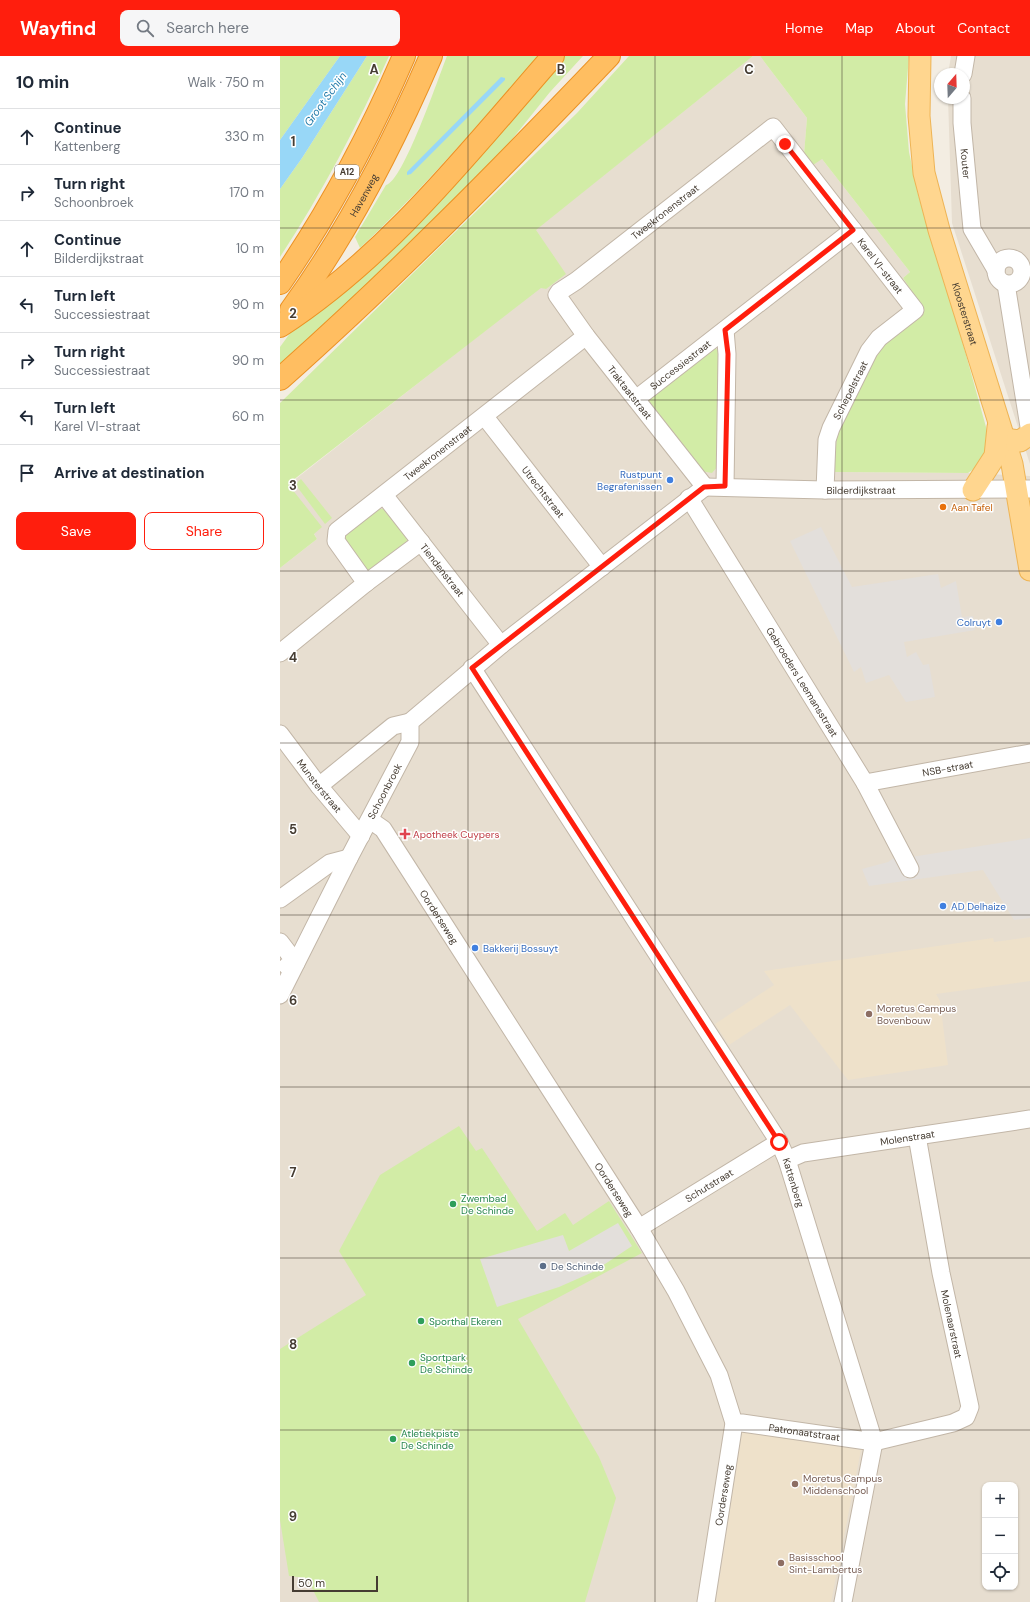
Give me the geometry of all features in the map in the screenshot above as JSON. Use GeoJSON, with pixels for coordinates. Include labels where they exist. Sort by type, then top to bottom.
{"type":"FeatureCollection","features":[{"type":"Feature","properties":{"kind":"highway","name":"A12"},"geometry":{"type":"LineString","coordinates":[[280,283],[321,218],[348,170],[404,56]]}},
{"type":"Feature","properties":{"kind":"highway","name":"Havenweg"},"geometry":{"type":"LineString","coordinates":[[280,325],[306,289],[343,229],[400,124],[431,56]]}},
{"type":"Feature","properties":{"kind":"highway"},"geometry":{"type":"LineString","coordinates":[[280,325],[331,288],[373,253],[418,208],[553,56]]}},
{"type":"Feature","properties":{"kind":"highway"},"geometry":{"type":"LineString","coordinates":[[280,379],[357,308],[484,184],[560,108],[609,56]]}},
{"type":"Feature","properties":{"kind":"main road","name":"Kloosterstraat"},"geometry":{"type":"LineString","coordinates":[[920,56],[919,116],[924,173],[939,230],[999,416],[1005,439],[1024,489],[1030,570]]}},
{"type":"Feature","properties":{"kind":"main road"},"geometry":{"type":"LineString","coordinates":[[973,490],[995,456],[999,416]]}},
{"type":"Feature","properties":{"kind":"main road"},"geometry":{"type":"LineString","coordinates":[[1005,439],[1020,441],[1030,433]]}},
{"type":"Feature","properties":{"kind":"street"},"geometry":{"type":"LineString","coordinates":[[964,68],[966,56]]}},
{"type":"Feature","properties":{"kind":"street","name":"Kouter"},"geometry":{"type":"LineString","coordinates":[[962,104],[962,123],[972,229],[996,270]]}},
{"type":"Feature","properties":{"kind":"street","name":"Karel VI-straat"},"geometry":{"type":"LineString","coordinates":[[773,127],[915,310]]}},
{"type":"Feature","properties":{"kind":"street","name":"Tweekronenstraat"},"geometry":{"type":"LineString","coordinates":[[557,295],[773,127]]}},
{"type":"Feature","properties":{"kind":"street"},"geometry":{"type":"LineString","coordinates":[[972,229],[1008,258],[1017,260],[1026,266],[1018,280],[1013,283],[1006,284],[998,279],[996,270],[999,261],[1008,258]]}},
{"type":"Feature","properties":{"kind":"street","name":"Successiestraat"},"geometry":{"type":"LineString","coordinates":[[636,399],[853,230]]}},
{"type":"Feature","properties":{"kind":"street"},"geometry":{"type":"LineString","coordinates":[[1006,284],[1030,433]]}},
{"type":"Feature","properties":{"kind":"street","name":"Traktaatstraat"},"geometry":{"type":"LineString","coordinates":[[557,295],[586,336],[704,487]]}},
{"type":"Feature","properties":{"kind":"street","name":"Schepelstraat"},"geometry":{"type":"LineString","coordinates":[[825,490],[827,440],[831,428],[869,350],[879,338],[915,310]]}},
{"type":"Feature","properties":{"kind":"street","name":"Successiestraat"},"geometry":{"type":"LineString","coordinates":[[725,330],[728,354],[725,486]]}},
{"type":"Feature","properties":{"kind":"street","name":"Tweekronenstraat"},"geometry":{"type":"LineString","coordinates":[[366,583],[336,541],[335,537],[341,527],[384,495],[586,336]]}},
{"type":"Feature","properties":{"kind":"street","name":"Utrechtstraat"},"geometry":{"type":"LineString","coordinates":[[485,416],[602,567]]}},
{"type":"Feature","properties":{"kind":"street","name":"Bilderdijkstraat"},"geometry":{"type":"LineString","coordinates":[[704,487],[725,486],[825,490],[1024,489]]}},
{"type":"Feature","properties":{"kind":"street"},"geometry":{"type":"LineString","coordinates":[[319,786],[393,726],[410,722],[472,668],[704,487]]}},
{"type":"Feature","properties":{"kind":"street","name":"Tiendenstraat"},"geometry":{"type":"LineString","coordinates":[[384,495],[501,645]]}},
{"type":"Feature","properties":{"kind":"street","name":"Gebroeders Leemansstraat"},"geometry":{"type":"LineString","coordinates":[[689,498],[864,783],[910,869]]}},
{"type":"Feature","properties":{"kind":"street"},"geometry":{"type":"LineString","coordinates":[[280,653],[366,583],[421,542]]}},
{"type":"Feature","properties":{"kind":"street","name":"Kattenberg"},"geometry":{"type":"LineString","coordinates":[[472,668],[779,1142],[787,1160],[874,1442]]}},
{"type":"Feature","properties":{"kind":"street","name":"Schoonbroek"},"geometry":{"type":"LineString","coordinates":[[280,995],[349,858],[410,742],[410,722]]}},
{"type":"Feature","properties":{"kind":"street","name":"Munsterstraat"},"geometry":{"type":"LineString","coordinates":[[280,734],[319,786],[361,836]]}},
{"type":"Feature","properties":{"kind":"street","name":"NSB-straat"},"geometry":{"type":"LineString","coordinates":[[864,783],[1030,753]]}},
{"type":"Feature","properties":{"kind":"street","name":"Oorderseweg"},"geometry":{"type":"LineString","coordinates":[[370,820],[383,829],[639,1228],[676,1291],[719,1375],[734,1423],[706,1602]]}},
{"type":"Feature","properties":{"kind":"street"},"geometry":{"type":"LineString","coordinates":[[280,899],[330,863],[349,858]]}},
{"type":"Feature","properties":{"kind":"street"},"geometry":{"type":"LineString","coordinates":[[280,942],[296,963],[280,969]]}},
{"type":"Feature","properties":{"kind":"street","name":"Molenstraat"},"geometry":{"type":"LineString","coordinates":[[787,1160],[803,1154],[1030,1119]]}},
{"type":"Feature","properties":{"kind":"street","name":"Molenaarstraat"},"geometry":{"type":"LineString","coordinates":[[874,1442],[954,1423],[966,1417],[970,1407],[941,1273],[917,1136]]}},
{"type":"Feature","properties":{"kind":"street","name":"Schutstraat"},"geometry":{"type":"LineString","coordinates":[[639,1228],[779,1142]]}},
{"type":"Feature","properties":{"kind":"street","name":"Patronaatstraat"},"geometry":{"type":"LineString","coordinates":[[734,1423],[874,1442]]}},
{"type":"Feature","properties":{"kind":"street"},"geometry":{"type":"LineString","coordinates":[[843,1602],[874,1442]]}},
{"type":"Feature","properties":{"kind":"shaded area"},"geometry":{"type":"Polygon","coordinates":[[[753,56],[760,56],[807,118],[804,154],[822,159],[910,272],[903,278],[923,309],[834,472],[968,473],[1030,476],[1030,1602],[280,1602],[280,568],[317,539],[288,485],[541,287],[546,289],[535,230],[753,56]]]}},
{"type":"Feature","properties":{"kind":"shaded area"},"geometry":{"type":"Polygon","coordinates":[[[951,56],[1030,56],[1030,464],[952,223],[948,104],[970,104],[970,68],[949,68],[951,56]]]}},
{"type":"Feature","properties":{"kind":"shaded area"},"geometry":{"type":"Polygon","coordinates":[[[821,527],[852,587],[938,574],[941,588],[956,581],[962,617],[973,616],[975,630],[904,642],[907,657],[916,652],[923,665],[929,664],[935,697],[906,702],[889,675],[866,683],[861,667],[854,672],[790,541],[821,527]]]}},
{"type":"Feature","properties":{"kind":"shaded area"},"geometry":{"type":"Polygon","coordinates":[[[1030,838],[1030,918],[1014,920],[983,870],[869,886],[862,869],[888,862],[897,856],[905,858],[1030,838]]]}},
{"type":"Feature","properties":{"kind":"shaded area","name":"Moretus Campus Bovenbouw"},"geometry":{"type":"Polygon","coordinates":[[[1030,937],[1030,981],[936,994],[940,1001],[948,1065],[848,1080],[790,1005],[729,1045],[715,1024],[774,985],[764,971],[993,938],[994,942],[1030,937]]]}},
{"type":"Feature","properties":{"kind":"shaded area","name":"De Schinde"},"geometry":{"type":"Polygon","coordinates":[[[618,1223],[632,1246],[593,1272],[559,1287],[497,1307],[480,1259],[563,1235],[569,1251],[618,1223]]]}},
{"type":"Feature","properties":{"kind":"shaded area"},"geometry":{"type":"Polygon","coordinates":[[[742,1432],[861,1450],[831,1602],[716,1602],[742,1432]]]}},
{"type":"Feature","properties":{"kind":"green space"},"geometry":{"type":"Polygon","coordinates":[[[280,56],[340,56],[280,140],[280,56]]]}},
{"type":"Feature","properties":{"kind":"green space"},"geometry":{"type":"Polygon","coordinates":[[[367,56],[389,56],[338,159],[280,257],[280,189],[302,158],[367,56]]]}},
{"type":"Feature","properties":{"kind":"green space"},"geometry":{"type":"Polygon","coordinates":[[[447,56],[539,56],[407,202],[360,248],[355,237],[386,185],[393,179],[402,166],[429,105],[447,56]]]}},
{"type":"Feature","properties":{"kind":"green space"},"geometry":{"type":"Polygon","coordinates":[[[562,56],[583,56],[550,92],[481,178],[280,370],[280,347],[296,325],[562,56]]]}},
{"type":"Feature","properties":{"kind":"green space"},"geometry":{"type":"Polygon","coordinates":[[[629,56],[753,56],[536,230],[566,274],[546,289],[541,288],[288,484],[322,527],[314,534],[317,539],[280,568],[280,403],[577,113],[629,56]]]}},
{"type":"Feature","properties":{"kind":"green space"},"geometry":{"type":"Polygon","coordinates":[[[760,56],[909,56],[905,104],[909,152],[918,194],[933,248],[948,290],[991,445],[978,466],[968,473],[834,472],[837,434],[878,351],[923,309],[903,278],[910,272],[822,159],[813,165],[804,154],[807,118],[760,56]]]}},
{"type":"Feature","properties":{"kind":"green space"},"geometry":{"type":"Polygon","coordinates":[[[714,348],[718,350],[720,354],[718,466],[712,473],[701,471],[649,402],[650,398],[714,348]]]}},
{"type":"Feature","properties":{"kind":"green space"},"geometry":{"type":"Polygon","coordinates":[[[301,479],[332,518],[325,524],[295,484],[301,479]]]}},
{"type":"Feature","properties":{"kind":"green space"},"geometry":{"type":"Polygon","coordinates":[[[379,509],[383,509],[406,537],[407,541],[405,545],[370,572],[366,570],[344,542],[345,533],[379,509]]]}},
{"type":"Feature","properties":{"kind":"green space","name":"Sportpark De Schinde"},"geometry":{"type":"Polygon","coordinates":[[[459,1126],[476,1151],[482,1148],[537,1231],[565,1213],[573,1225],[609,1201],[642,1253],[518,1319],[599,1457],[616,1498],[585,1602],[319,1602],[307,1578],[289,1576],[280,1520],[280,1349],[366,1295],[339,1251],[380,1175],[459,1126]]]}},
{"type":"Feature","properties":{"kind":"water","name":"Groot Schijn"},"geometry":{"type":"Polygon","coordinates":[[[340,56],[367,56],[302,158],[280,189],[280,140],[340,56]]]}},
{"type":"Feature","properties":{"kind":"water"},"geometry":{"type":"Polygon","coordinates":[[[501,77],[505,78],[505,80],[411,174],[407,175],[407,172],[501,77]]]}},
{"type":"Feature","properties":{"kind":"place","name":"Rustpunt Begrafenissen"},"geometry":{"type":"Point","coordinates":[670,480]}},
{"type":"Feature","properties":{"kind":"place","name":"Aan Tafel"},"geometry":{"type":"Point","coordinates":[943,507]}},
{"type":"Feature","properties":{"kind":"place","name":"Colruyt"},"geometry":{"type":"Point","coordinates":[999,622]}},
{"type":"Feature","properties":{"kind":"place","name":"Apotheek Cuypers"},"geometry":{"type":"Point","coordinates":[405,834]}},
{"type":"Feature","properties":{"kind":"place","name":"AD Delhaize"},"geometry":{"type":"Point","coordinates":[943,906]}},
{"type":"Feature","properties":{"kind":"place","name":"Bakkerij Bossuyt"},"geometry":{"type":"Point","coordinates":[475,948]}},
{"type":"Feature","properties":{"kind":"place","name":"Moretus Campus Bovenbouw"},"geometry":{"type":"Point","coordinates":[869,1014]}},
{"type":"Feature","properties":{"kind":"place","name":"Zwembad De Schinde"},"geometry":{"type":"Point","coordinates":[453,1204]}},
{"type":"Feature","properties":{"kind":"place","name":"De Schinde"},"geometry":{"type":"Point","coordinates":[543,1266]}},
{"type":"Feature","properties":{"kind":"place","name":"Sporthal Ekeren"},"geometry":{"type":"Point","coordinates":[421,1321]}},
{"type":"Feature","properties":{"kind":"place","name":"Sportpark De Schinde"},"geometry":{"type":"Point","coordinates":[412,1363]}},
{"type":"Feature","properties":{"kind":"place","name":"Atletiekpiste De Schinde"},"geometry":{"type":"Point","coordinates":[393,1439]}},
{"type":"Feature","properties":{"kind":"place","name":"Moretus Campus Middenschool"},"geometry":{"type":"Point","coordinates":[795,1484]}},
{"type":"Feature","properties":{"kind":"place","name":"Basisschool Sint-Lambertus"},"geometry":{"type":"Point","coordinates":[781,1563]}},
{"type":"Feature","properties":{"kind":"route"},"geometry":{"type":"LineString","coordinates":[[779,1142],[472,668],[704,487],[725,486],[728,354],[725,330],[853,230],[785,144]]}}]}
